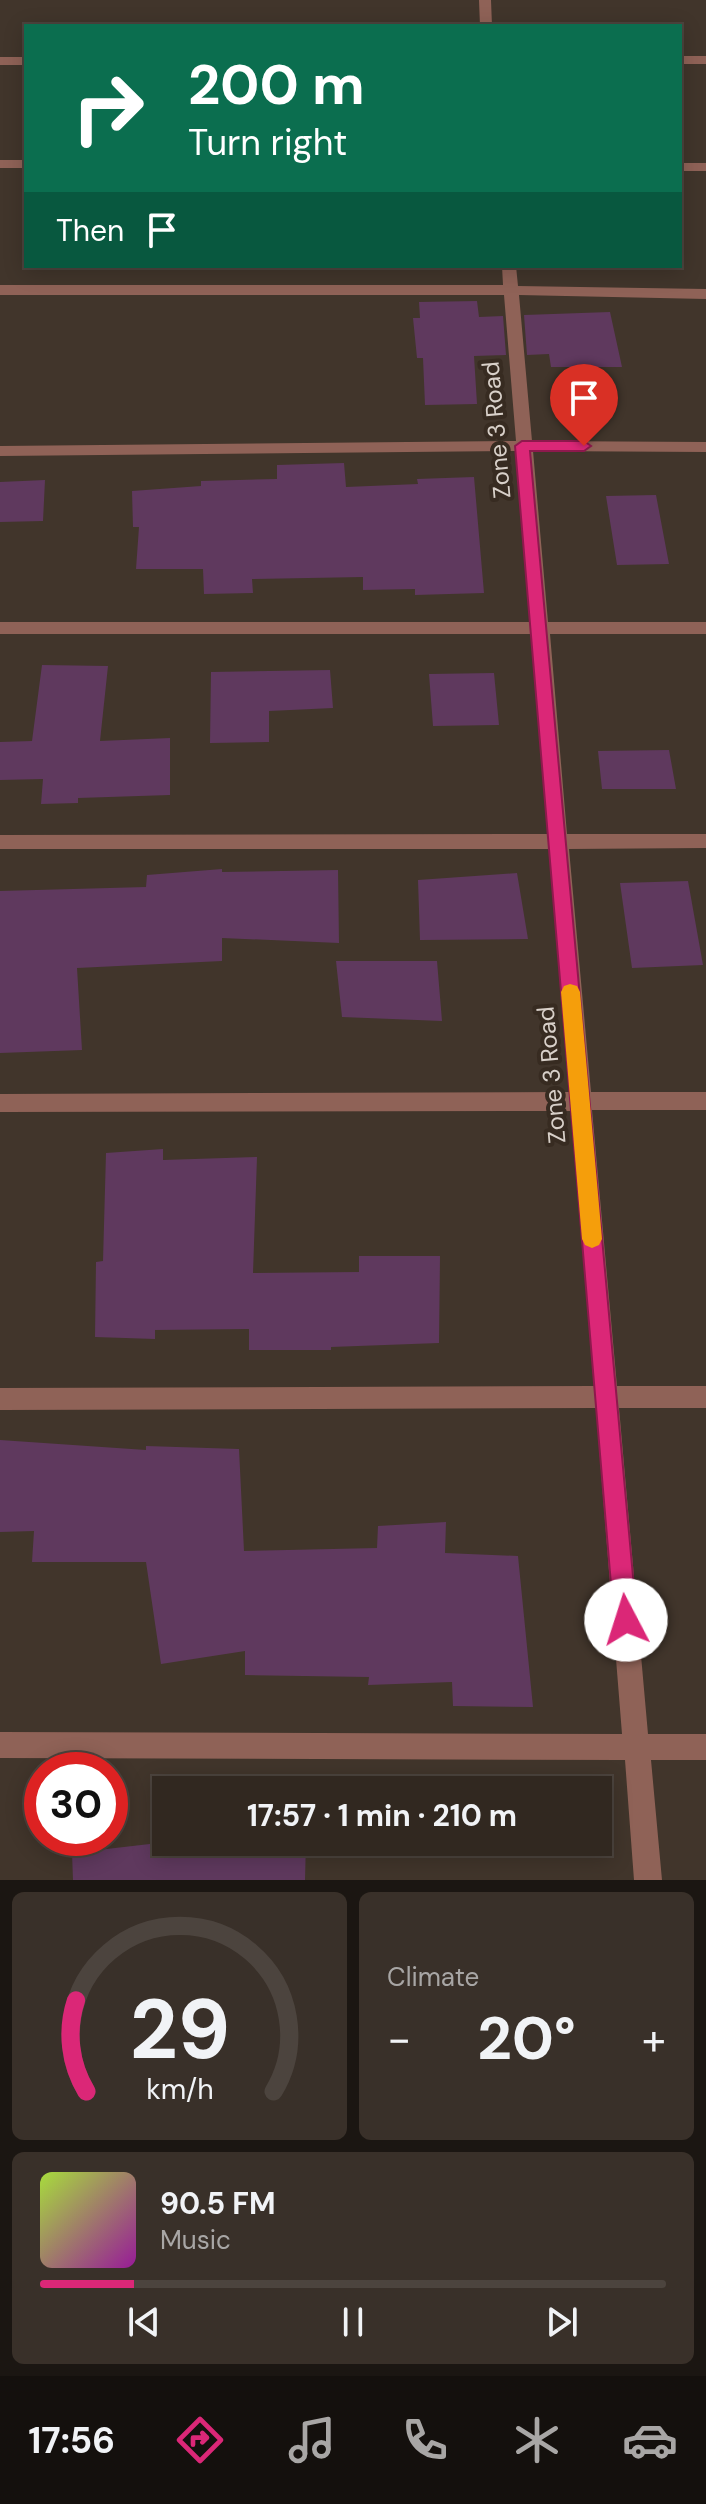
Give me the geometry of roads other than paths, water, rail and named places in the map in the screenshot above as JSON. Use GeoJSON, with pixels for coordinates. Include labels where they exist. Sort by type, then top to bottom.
{"type":"FeatureCollection","features":[{"type":"Feature","properties":{"kind":"street"},"geometry":{"type":"LineString","coordinates":[[485,0],[486,24]]}},
{"type":"Feature","properties":{"kind":"street"},"geometry":{"type":"LineString","coordinates":[[682,60],[706,60]]}},
{"type":"Feature","properties":{"kind":"street"},"geometry":{"type":"LineString","coordinates":[[0,61],[24,61]]}},
{"type":"Feature","properties":{"kind":"street"},"geometry":{"type":"LineString","coordinates":[[0,164],[24,164]]}},
{"type":"Feature","properties":{"kind":"street"},"geometry":{"type":"LineString","coordinates":[[682,167],[706,167]]}},
{"type":"Feature","properties":{"kind":"street","name":"Zone 3 Road"},"geometry":{"type":"LineString","coordinates":[[509,268],[522,446],[648,1880]]}},
{"type":"Feature","properties":{"kind":"street"},"geometry":{"type":"LineString","coordinates":[[0,290],[511,290],[706,294]]}},
{"type":"Feature","properties":{"kind":"street"},"geometry":{"type":"LineString","coordinates":[[0,451],[706,447]]}},
{"type":"Feature","properties":{"kind":"street"},"geometry":{"type":"LineString","coordinates":[[0,628],[706,628]]}},
{"type":"Feature","properties":{"kind":"street"},"geometry":{"type":"LineString","coordinates":[[0,842],[706,841]]}},
{"type":"Feature","properties":{"kind":"street"},"geometry":{"type":"LineString","coordinates":[[0,1103],[706,1101]]}},
{"type":"Feature","properties":{"kind":"street"},"geometry":{"type":"LineString","coordinates":[[0,1399],[706,1397]]}},
{"type":"Feature","properties":{"kind":"street"},"geometry":{"type":"LineString","coordinates":[[0,1745],[706,1747]]}}]}
